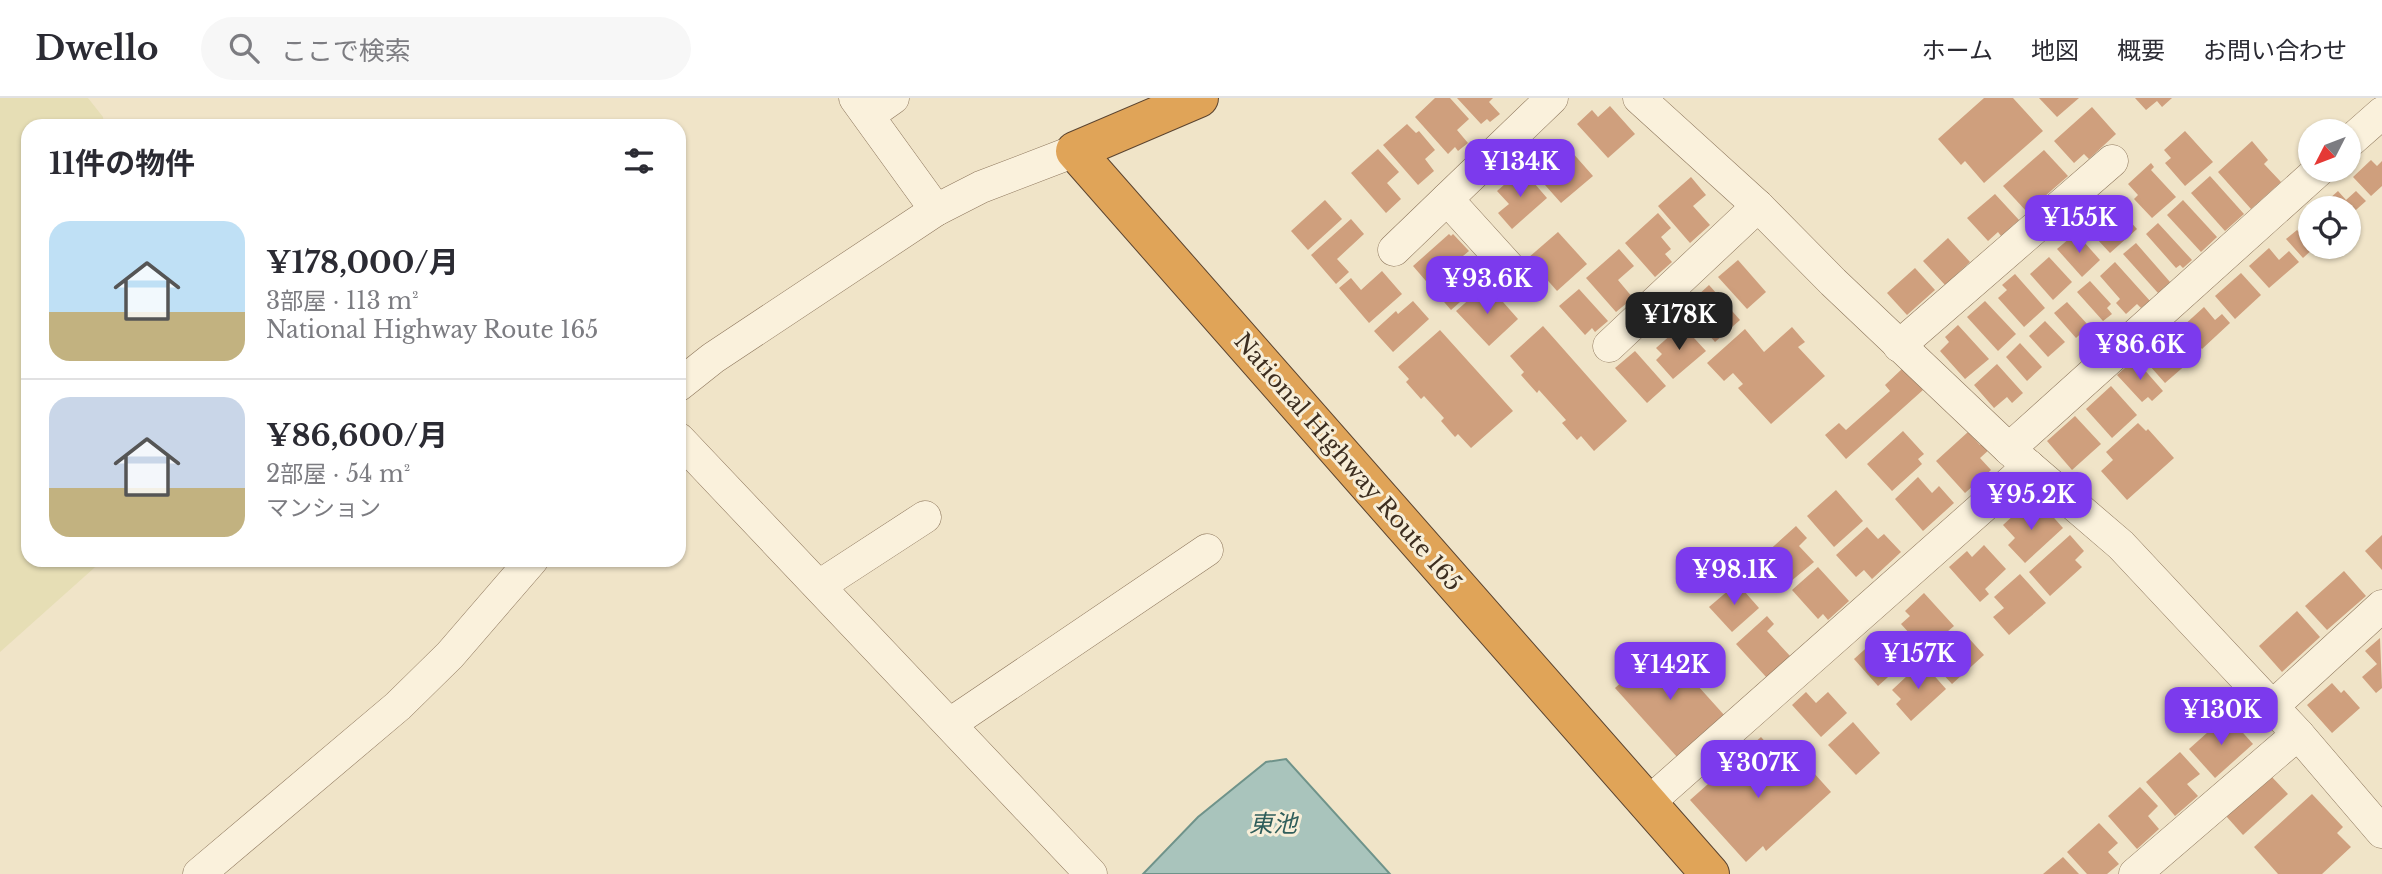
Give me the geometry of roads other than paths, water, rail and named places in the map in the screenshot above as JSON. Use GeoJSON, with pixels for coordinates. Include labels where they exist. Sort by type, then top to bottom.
{"type":"FeatureCollection","features":[{"type":"Feature","properties":{"kind":"highway"},"geometry":{"type":"LineString","coordinates":[[1075,151],[1199,98]]}},
{"type":"Feature","properties":{"kind":"highway","name":"National Highway Route 165"},"geometry":{"type":"LineString","coordinates":[[1075,151],[1710,874]]}},
{"type":"Feature","properties":{"kind":"street"},"geometry":{"type":"LineString","coordinates":[[1394,250],[1552,98]]}},
{"type":"Feature","properties":{"kind":"street"},"geometry":{"type":"LineString","coordinates":[[1639,98],[1758,206],[1899,346],[2019,457],[2121,545],[2298,734],[2382,832]]}},
{"type":"Feature","properties":{"kind":"street"},"geometry":{"type":"LineString","coordinates":[[872,104],[936,210]]}},
{"type":"Feature","properties":{"kind":"street"},"geometry":{"type":"LineString","coordinates":[[2361,132],[2382,113]]}},
{"type":"Feature","properties":{"kind":"street"},"geometry":{"type":"LineString","coordinates":[[686,379],[713,358],[936,210],[981,187],[1075,151]]}},
{"type":"Feature","properties":{"kind":"street"},"geometry":{"type":"LineString","coordinates":[[1899,346],[2112,161]]}},
{"type":"Feature","properties":{"kind":"street"},"geometry":{"type":"LineString","coordinates":[[1647,804],[2019,457],[2306,182]]}},
{"type":"Feature","properties":{"kind":"street"},"geometry":{"type":"LineString","coordinates":[[1447,199],[1514,273]]}},
{"type":"Feature","properties":{"kind":"street"},"geometry":{"type":"LineString","coordinates":[[1609,346],[1758,206]]}},
{"type":"Feature","properties":{"kind":"street"},"geometry":{"type":"LineString","coordinates":[[686,446],[1091,874]]}},
{"type":"Feature","properties":{"kind":"street"},"geometry":{"type":"LineString","coordinates":[[819,586],[925,517]]}},
{"type":"Feature","properties":{"kind":"street"},"geometry":{"type":"LineString","coordinates":[[950,724],[1207,550]]}},
{"type":"Feature","properties":{"kind":"street"},"geometry":{"type":"LineString","coordinates":[[199,874],[398,706],[450,655],[526,567]]}},
{"type":"Feature","properties":{"kind":"street"},"geometry":{"type":"LineString","coordinates":[[2272,707],[2382,606]]}},
{"type":"Feature","properties":{"kind":"street"},"geometry":{"type":"LineString","coordinates":[[2135,874],[2298,734]]}},
{"type":"Feature","properties":{"kind":"water","name":"東池"},"geometry":{"type":"Polygon","coordinates":[[[1286,759],[1390,874],[1143,874],[1198,817],[1266,762],[1286,759]]]}}]}
